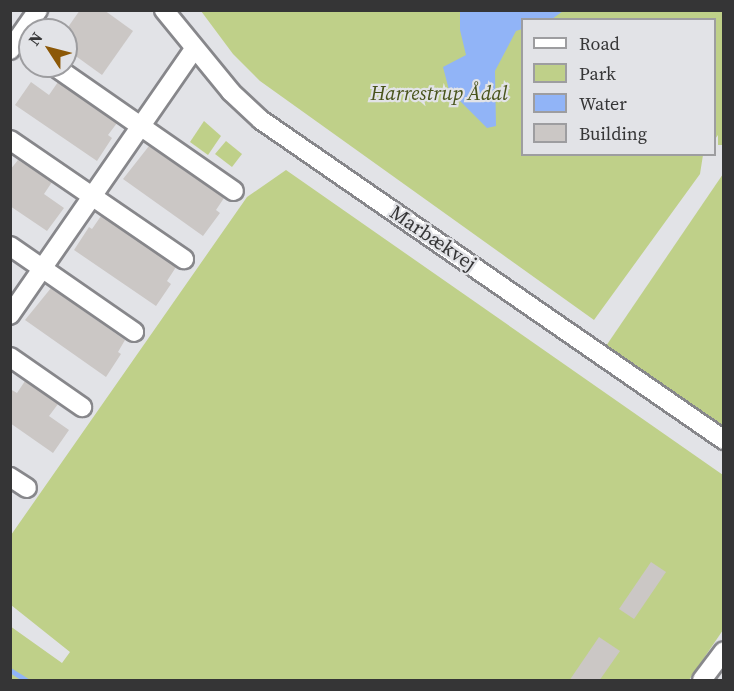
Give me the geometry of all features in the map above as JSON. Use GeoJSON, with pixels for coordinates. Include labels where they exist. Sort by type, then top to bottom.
{"type":"FeatureCollection","features":[{"type":"Feature","properties":{"kind":"street"},"geometry":{"type":"LineString","coordinates":[[10,50],[38,10]]}},
{"type":"Feature","properties":{"kind":"street","name":"Marbækvej"},"geometry":{"type":"LineString","coordinates":[[164,10],[231,92],[261,120],[723,440]]}},
{"type":"Feature","properties":{"kind":"street"},"geometry":{"type":"LineString","coordinates":[[10,315],[194,49]]}},
{"type":"Feature","properties":{"kind":"street"},"geometry":{"type":"LineString","coordinates":[[71,78],[234,191]]}},
{"type":"Feature","properties":{"kind":"street"},"geometry":{"type":"LineString","coordinates":[[10,140],[184,259]]}},
{"type":"Feature","properties":{"kind":"street"},"geometry":{"type":"LineString","coordinates":[[10,246],[134,332]]}},
{"type":"Feature","properties":{"kind":"street"},"geometry":{"type":"LineString","coordinates":[[10,357],[82,407]]}},
{"type":"Feature","properties":{"kind":"street"},"geometry":{"type":"LineString","coordinates":[[10,477],[27,488]]}},
{"type":"Feature","properties":{"kind":"street"},"geometry":{"type":"LineString","coordinates":[[702,681],[723,651]]}},
{"type":"Feature","properties":{"kind":"green space","name":"Harrestrup Ådal"},"geometry":{"type":"Polygon","coordinates":[[[201,11],[723,11],[723,145],[718,145],[718,135],[716,138],[716,18],[521,18],[521,156],[703,156],[700,174],[594,320],[260,81],[233,54],[201,11]]]}},
{"type":"Feature","properties":{"kind":"green space"},"geometry":{"type":"Polygon","coordinates":[[[204,121],[221,136],[208,155],[190,142],[204,121]]]}},
{"type":"Feature","properties":{"kind":"green space"},"geometry":{"type":"Polygon","coordinates":[[[226,141],[242,154],[232,167],[215,154],[226,141]]]}},
{"type":"Feature","properties":{"kind":"green space"},"geometry":{"type":"Polygon","coordinates":[[[286,170],[723,475],[723,630],[689,680],[11,680],[10,626],[62,663],[70,652],[11,605],[11,535],[247,197],[286,170]]]}},
{"type":"Feature","properties":{"kind":"green space"},"geometry":{"type":"Polygon","coordinates":[[[723,174],[724,427],[606,346],[723,174]]]}},
{"type":"Feature","properties":{"kind":"water"},"geometry":{"type":"Polygon","coordinates":[[[460,11],[563,11],[553,18],[521,18],[521,29],[516,31],[495,71],[496,126],[487,128],[449,90],[443,67],[466,55],[460,30],[460,11]]]}},
{"type":"Feature","properties":{"kind":"building"},"geometry":{"type":"Polygon","coordinates":[[[80,10],[104,10],[133,31],[102,75],[78,58],[78,18],[74,18],[80,10]]]}},
{"type":"Feature","properties":{"kind":"building"},"geometry":{"type":"Polygon","coordinates":[[[31,82],[49,95],[58,82],[117,123],[108,135],[112,138],[97,161],[15,105],[31,82]]]}},
{"type":"Feature","properties":{"kind":"building"},"geometry":{"type":"Polygon","coordinates":[[[149,146],[224,198],[216,210],[220,213],[203,236],[123,179],[149,146]]]}},
{"type":"Feature","properties":{"kind":"building"},"geometry":{"type":"Polygon","coordinates":[[[18,160],[52,182],[44,194],[64,208],[47,231],[10,206],[10,170],[18,160]]]}},
{"type":"Feature","properties":{"kind":"building"},"geometry":{"type":"Polygon","coordinates":[[[101,216],[176,267],[167,281],[171,284],[156,306],[74,250],[89,227],[92,229],[101,216]]]}},
{"type":"Feature","properties":{"kind":"building"},"geometry":{"type":"Polygon","coordinates":[[[51,288],[125,340],[118,352],[121,354],[106,377],[25,320],[51,288]]]}},
{"type":"Feature","properties":{"kind":"building"},"geometry":{"type":"Polygon","coordinates":[[[25,381],[58,404],[49,416],[69,430],[53,453],[10,423],[10,389],[17,393],[25,381]]]}},
{"type":"Feature","properties":{"kind":"building"},"geometry":{"type":"Polygon","coordinates":[[[651,562],[666,572],[634,619],[619,609],[651,562]]]}},
{"type":"Feature","properties":{"kind":"building"},"geometry":{"type":"Polygon","coordinates":[[[599,637],[620,651],[599,681],[569,681],[599,637]]]}},
{"type":"Feature","properties":{"kind":"waterway"},"geometry":{"type":"LineString","coordinates":[[10,670],[26,680]]}}]}
